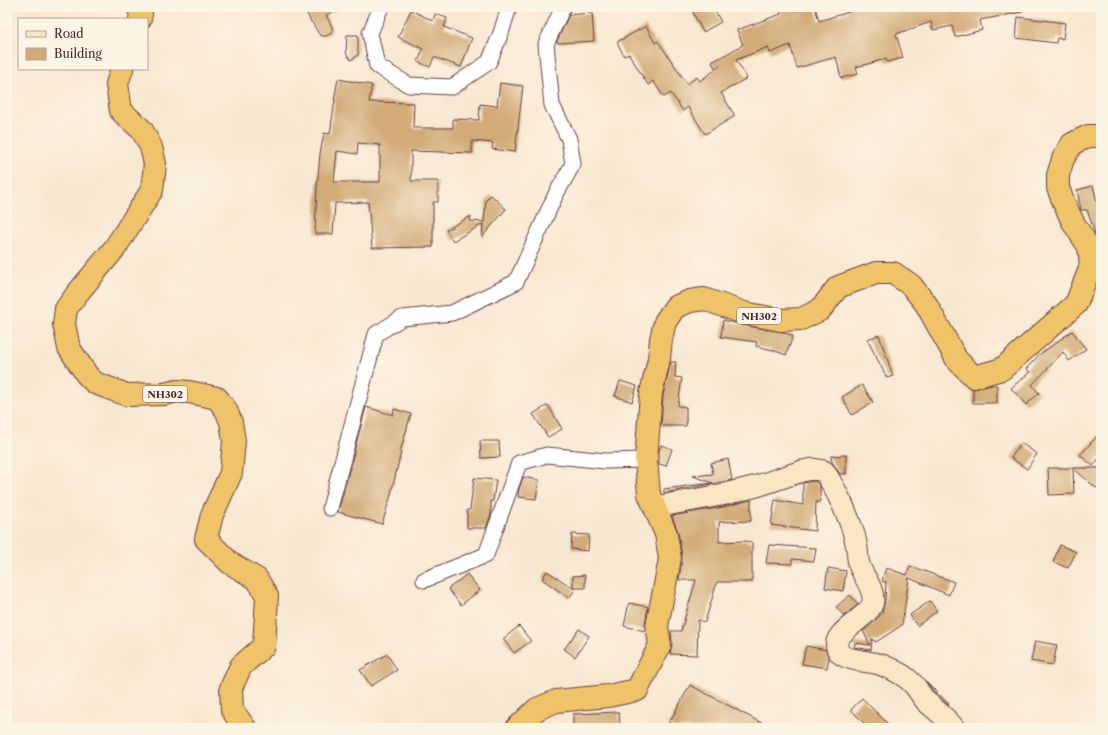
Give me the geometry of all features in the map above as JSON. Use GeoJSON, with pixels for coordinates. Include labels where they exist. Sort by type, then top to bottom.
{"type":"FeatureCollection","features":[{"type":"Feature","properties":{"kind":"highway"},"geometry":{"type":"LineString","coordinates":[[138,7],[141,14],[140,18]]}},
{"type":"Feature","properties":{"kind":"highway","name":"NH302"},"geometry":{"type":"LineString","coordinates":[[122,70],[117,84],[121,111],[142,130],[151,147],[155,164],[152,190],[115,248],[66,309],[64,324],[69,348],[87,374],[96,383],[128,395],[189,392],[217,398],[226,410],[231,422],[234,441],[231,473],[212,515],[206,539],[230,563],[257,579],[267,596],[264,646],[241,666],[231,688],[232,710],[245,728]]}},
{"type":"Feature","properties":{"kind":"highway","name":"NH302"},"geometry":{"type":"LineString","coordinates":[[517,728],[537,709],[556,701],[608,696],[637,690],[660,645],[657,626],[670,560],[666,534],[649,494],[646,460],[651,393],[665,322],[675,306],[690,301],[704,299],[744,313],[780,320],[802,319],[820,310],[838,287],[876,274],[893,274],[911,285],[926,304],[957,360],[974,377],[1002,369],[1076,304],[1086,281],[1092,266],[1089,247],[1074,224],[1064,203],[1058,188],[1058,175],[1063,159],[1072,144],[1088,136],[1101,136]]}},
{"type":"Feature","properties":{"kind":"street"},"geometry":{"type":"LineString","coordinates":[[381,7],[370,32],[377,66],[409,85],[452,87],[489,62],[509,7]]}},
{"type":"Feature","properties":{"kind":"street"},"geometry":{"type":"LineString","coordinates":[[330,508],[376,334],[402,318],[452,313],[516,282],[556,194],[573,164],[569,139],[552,105],[546,44],[563,7]]}},
{"type":"Feature","properties":{"kind":"street"},"geometry":{"type":"LineString","coordinates":[[424,580],[486,555],[519,463],[547,455],[606,462],[646,460]]}},
{"type":"Feature","properties":{"kind":"street"},"geometry":{"type":"LineString","coordinates":[[655,507],[721,495],[757,486],[802,471],[813,469],[824,471],[845,512],[856,542],[859,565],[872,591],[873,601],[869,611],[845,630],[838,639],[837,646],[839,652],[851,658],[880,664],[894,671],[912,683],[925,700],[950,722],[954,728]]}},
{"type":"Feature","properties":{"kind":"building"},"geometry":{"type":"Polygon","coordinates":[[[304,7],[344,7],[326,15],[332,27],[332,33],[322,36],[311,22],[304,7]]]}},
{"type":"Feature","properties":{"kind":"building"},"geometry":{"type":"Polygon","coordinates":[[[690,7],[713,7],[721,22],[703,32],[690,7]]]}},
{"type":"Feature","properties":{"kind":"building"},"geometry":{"type":"Polygon","coordinates":[[[779,7],[815,7],[819,21],[849,12],[848,7],[1021,7],[1022,12],[980,20],[982,30],[955,37],[952,26],[933,30],[931,22],[896,34],[903,58],[887,62],[886,59],[856,67],[858,74],[841,78],[836,57],[797,68],[790,45],[770,53],[768,47],[736,60],[747,78],[721,93],[735,116],[705,134],[688,107],[683,111],[671,93],[664,97],[653,81],[648,85],[629,54],[624,56],[617,42],[646,26],[655,43],[658,41],[687,84],[697,77],[700,81],[720,66],[715,68],[712,62],[743,45],[737,30],[781,14],[779,7]]]}},
{"type":"Feature","properties":{"kind":"building"},"geometry":{"type":"Polygon","coordinates":[[[411,10],[433,21],[435,14],[447,18],[444,27],[472,38],[461,67],[434,57],[430,67],[418,62],[423,49],[398,37],[411,10]]]}},
{"type":"Feature","properties":{"kind":"building"},"geometry":{"type":"Polygon","coordinates":[[[592,13],[594,41],[558,43],[557,41],[569,15],[592,13]]]}},
{"type":"Feature","properties":{"kind":"building"},"geometry":{"type":"Polygon","coordinates":[[[1018,17],[1065,23],[1063,39],[1057,38],[1056,43],[1016,38],[1018,17]]]}},
{"type":"Feature","properties":{"kind":"building"},"geometry":{"type":"Polygon","coordinates":[[[347,35],[358,35],[358,55],[351,60],[346,53],[347,35]]]}},
{"type":"Feature","properties":{"kind":"building"},"geometry":{"type":"Polygon","coordinates":[[[338,79],[372,85],[369,102],[414,103],[413,128],[453,128],[453,119],[479,120],[480,104],[497,106],[500,83],[523,86],[515,152],[492,149],[493,143],[472,141],[472,153],[411,151],[411,181],[438,181],[438,202],[433,202],[433,247],[372,248],[368,202],[335,203],[333,234],[315,234],[320,154],[324,133],[330,134],[338,79]],[[358,143],[357,154],[337,151],[334,182],[380,182],[380,145],[358,143]]]}},
{"type":"Feature","properties":{"kind":"building"},"geometry":{"type":"Polygon","coordinates":[[[1093,186],[1101,220],[1101,244],[1095,233],[1087,210],[1081,210],[1077,190],[1093,186]]]}},
{"type":"Feature","properties":{"kind":"building"},"geometry":{"type":"Polygon","coordinates":[[[491,195],[506,209],[482,237],[483,224],[453,241],[446,230],[471,216],[470,221],[484,222],[486,200],[491,195]]]}},
{"type":"Feature","properties":{"kind":"building"},"geometry":{"type":"Polygon","coordinates":[[[723,320],[783,332],[793,336],[786,355],[756,346],[757,342],[721,337],[723,320]]]}},
{"type":"Feature","properties":{"kind":"building"},"geometry":{"type":"Polygon","coordinates":[[[1072,331],[1086,349],[1069,361],[1063,352],[1032,385],[1039,393],[1026,405],[1011,388],[1030,372],[1026,369],[1039,355],[1072,331]]]}},
{"type":"Feature","properties":{"kind":"building"},"geometry":{"type":"Polygon","coordinates":[[[879,335],[893,376],[887,378],[867,339],[879,335]]]}},
{"type":"Feature","properties":{"kind":"building"},"geometry":{"type":"Polygon","coordinates":[[[671,362],[676,362],[675,377],[682,378],[678,406],[686,407],[686,426],[661,426],[663,395],[671,362]]]}},
{"type":"Feature","properties":{"kind":"building"},"geometry":{"type":"Polygon","coordinates":[[[620,381],[637,386],[632,402],[615,396],[620,381]]]}},
{"type":"Feature","properties":{"kind":"building"},"geometry":{"type":"Polygon","coordinates":[[[862,385],[873,402],[852,415],[842,397],[862,385]]]}},
{"type":"Feature","properties":{"kind":"building"},"geometry":{"type":"Polygon","coordinates":[[[997,385],[997,403],[973,403],[973,389],[997,385]]]}},
{"type":"Feature","properties":{"kind":"building"},"geometry":{"type":"Polygon","coordinates":[[[548,405],[562,429],[548,437],[533,414],[548,405]]]}},
{"type":"Feature","properties":{"kind":"building"},"geometry":{"type":"Polygon","coordinates":[[[366,407],[393,415],[394,409],[411,414],[382,524],[338,512],[366,407]]]}},
{"type":"Feature","properties":{"kind":"building"},"geometry":{"type":"Polygon","coordinates":[[[1101,432],[1101,456],[1093,466],[1080,455],[1101,432]]]}},
{"type":"Feature","properties":{"kind":"building"},"geometry":{"type":"Polygon","coordinates":[[[480,441],[499,441],[500,457],[481,458],[480,441]]]}},
{"type":"Feature","properties":{"kind":"building"},"geometry":{"type":"Polygon","coordinates":[[[1021,443],[1037,454],[1027,469],[1011,458],[1021,443]]]}},
{"type":"Feature","properties":{"kind":"building"},"geometry":{"type":"Polygon","coordinates":[[[661,445],[672,449],[666,466],[659,464],[659,451],[661,445]]]}},
{"type":"Feature","properties":{"kind":"building"},"geometry":{"type":"Polygon","coordinates":[[[846,455],[846,474],[840,474],[832,462],[831,456],[846,455]]]}},
{"type":"Feature","properties":{"kind":"building"},"geometry":{"type":"Polygon","coordinates":[[[728,459],[732,480],[664,493],[664,489],[713,483],[693,476],[713,474],[711,463],[728,459]]]}},
{"type":"Feature","properties":{"kind":"building"},"geometry":{"type":"Polygon","coordinates":[[[1048,468],[1073,468],[1074,494],[1049,495],[1048,468]]]}},
{"type":"Feature","properties":{"kind":"building"},"geometry":{"type":"Polygon","coordinates":[[[1073,468],[1101,468],[1101,483],[1096,488],[1073,468]]]}},
{"type":"Feature","properties":{"kind":"building"},"geometry":{"type":"Polygon","coordinates":[[[523,477],[539,480],[536,499],[518,497],[523,477]]]}},
{"type":"Feature","properties":{"kind":"building"},"geometry":{"type":"Polygon","coordinates":[[[474,478],[496,480],[493,501],[491,501],[491,514],[486,528],[467,528],[467,510],[470,510],[474,478]]]}},
{"type":"Feature","properties":{"kind":"building"},"geometry":{"type":"Polygon","coordinates":[[[813,481],[817,482],[820,487],[820,502],[816,502],[815,531],[771,525],[775,500],[803,505],[803,483],[813,481]]]}},
{"type":"Feature","properties":{"kind":"building"},"geometry":{"type":"Polygon","coordinates":[[[751,500],[751,521],[719,522],[719,542],[746,541],[752,543],[752,582],[717,582],[705,622],[698,620],[697,655],[670,654],[672,644],[671,631],[681,631],[696,580],[679,580],[682,557],[678,532],[672,516],[723,507],[751,500]]]}},
{"type":"Feature","properties":{"kind":"building"},"geometry":{"type":"Polygon","coordinates":[[[572,534],[589,535],[588,551],[571,549],[572,534]]]}},
{"type":"Feature","properties":{"kind":"building"},"geometry":{"type":"Polygon","coordinates":[[[769,545],[816,548],[814,561],[792,559],[792,564],[766,563],[769,545]]]}},
{"type":"Feature","properties":{"kind":"building"},"geometry":{"type":"Polygon","coordinates":[[[1060,545],[1076,552],[1068,568],[1053,562],[1060,545]]]}},
{"type":"Feature","properties":{"kind":"building"},"geometry":{"type":"Polygon","coordinates":[[[910,566],[954,582],[949,595],[909,578],[902,625],[876,642],[872,639],[871,650],[854,647],[855,643],[870,645],[863,631],[882,613],[885,601],[886,582],[882,581],[886,568],[907,575],[910,566]]]}},
{"type":"Feature","properties":{"kind":"building"},"geometry":{"type":"Polygon","coordinates":[[[828,568],[846,571],[843,591],[825,588],[828,568]]]}},
{"type":"Feature","properties":{"kind":"building"},"geometry":{"type":"Polygon","coordinates":[[[547,571],[575,590],[569,598],[542,579],[547,571]]]}},
{"type":"Feature","properties":{"kind":"building"},"geometry":{"type":"Polygon","coordinates":[[[467,574],[480,590],[461,605],[448,589],[467,574]]]}},
{"type":"Feature","properties":{"kind":"building"},"geometry":{"type":"Polygon","coordinates":[[[585,575],[585,588],[573,588],[573,576],[585,575]]]}},
{"type":"Feature","properties":{"kind":"building"},"geometry":{"type":"Polygon","coordinates":[[[850,595],[858,604],[844,616],[836,607],[850,595]]]}},
{"type":"Feature","properties":{"kind":"building"},"geometry":{"type":"Polygon","coordinates":[[[930,601],[937,611],[917,626],[910,615],[930,601]]]}},
{"type":"Feature","properties":{"kind":"building"},"geometry":{"type":"Polygon","coordinates":[[[629,603],[648,607],[645,631],[624,626],[629,603]]]}},
{"type":"Feature","properties":{"kind":"building"},"geometry":{"type":"Polygon","coordinates":[[[519,626],[531,641],[514,653],[503,639],[519,626]]]}},
{"type":"Feature","properties":{"kind":"building"},"geometry":{"type":"Polygon","coordinates":[[[579,629],[589,636],[575,657],[564,649],[579,629]]]}},
{"type":"Feature","properties":{"kind":"building"},"geometry":{"type":"Polygon","coordinates":[[[1035,641],[1057,645],[1053,665],[1031,661],[1035,641]]]}},
{"type":"Feature","properties":{"kind":"building"},"geometry":{"type":"Polygon","coordinates":[[[806,646],[826,650],[829,657],[827,668],[802,664],[806,646]]]}},
{"type":"Feature","properties":{"kind":"building"},"geometry":{"type":"Polygon","coordinates":[[[387,654],[397,670],[371,686],[360,670],[387,654]]]}},
{"type":"Feature","properties":{"kind":"building"},"geometry":{"type":"Polygon","coordinates":[[[926,681],[949,704],[948,705],[935,693],[926,681]]]}},
{"type":"Feature","properties":{"kind":"building"},"geometry":{"type":"Polygon","coordinates":[[[690,685],[771,728],[674,728],[668,725],[690,685]]]}},
{"type":"Feature","properties":{"kind":"building"},"geometry":{"type":"Polygon","coordinates":[[[862,698],[892,728],[869,728],[851,710],[862,698]]]}},
{"type":"Feature","properties":{"kind":"building"},"geometry":{"type":"Polygon","coordinates":[[[619,712],[620,728],[573,728],[573,714],[619,712]]]}}]}
